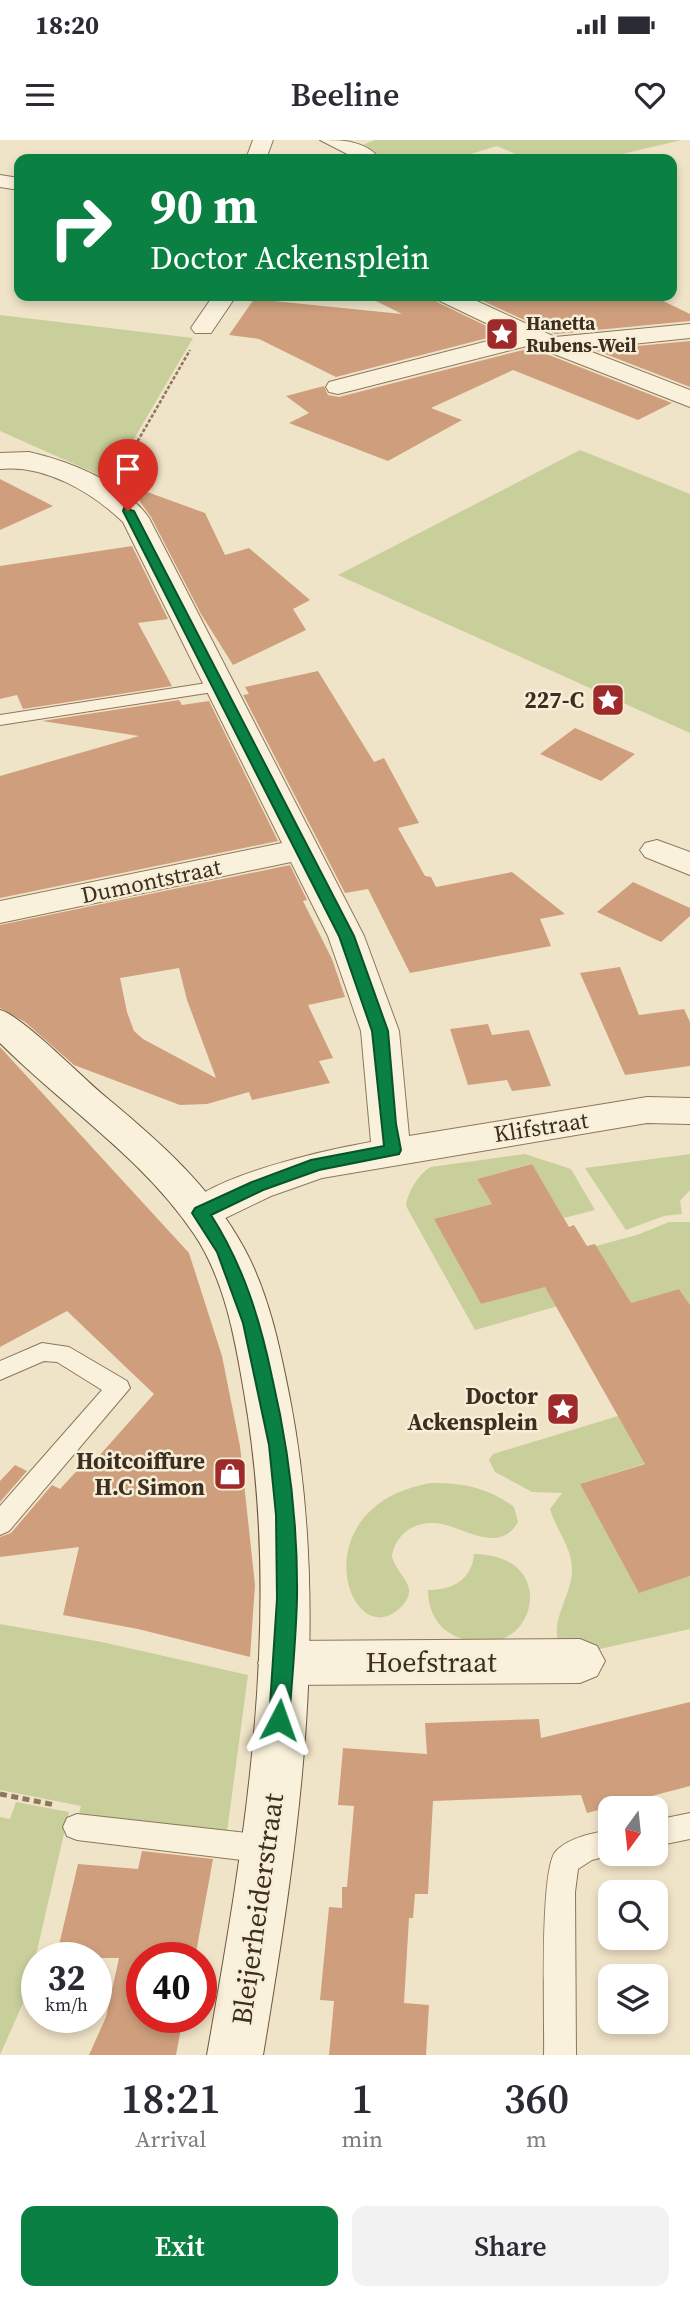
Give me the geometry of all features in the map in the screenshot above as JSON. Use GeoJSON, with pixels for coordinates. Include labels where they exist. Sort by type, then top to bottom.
{"type":"FeatureCollection","features":[{"type":"Feature","properties":{"kind":"street"},"geometry":{"type":"LineString","coordinates":[[330,140],[362,154]]}},
{"type":"Feature","properties":{"kind":"street"},"geometry":{"type":"LineString","coordinates":[[203,328],[221,301]]}},
{"type":"Feature","properties":{"kind":"street"},"geometry":{"type":"LineString","coordinates":[[458,301],[543,341],[690,399]]}},
{"type":"Feature","properties":{"kind":"street"},"geometry":{"type":"LineString","coordinates":[[338,387],[543,341],[690,331]]}},
{"type":"Feature","properties":{"kind":"street"},"geometry":{"type":"LineString","coordinates":[[0,461],[30,460],[44,464],[106,496],[135,518],[346,936],[380,1031],[387,1124],[393,1150],[317,1164],[257,1186],[201,1213]]}},
{"type":"Feature","properties":{"kind":"street","name":"Dumontstraat"},"geometry":{"type":"LineString","coordinates":[[0,912],[303,849]]}},
{"type":"Feature","properties":{"kind":"street"},"geometry":{"type":"LineString","coordinates":[[657,850],[690,865]]}},
{"type":"Feature","properties":{"kind":"street"},"geometry":{"type":"LineString","coordinates":[[0,1022],[170,1176],[201,1213],[225,1251],[247,1311],[272,1410],[285,1515],[287,1599],[283,1663]]}},
{"type":"Feature","properties":{"kind":"street","name":"Klifstraat"},"geometry":{"type":"LineString","coordinates":[[393,1150],[647,1110],[690,1111]]}},
{"type":"Feature","properties":{"kind":"street","name":"Hoefstraat"},"geometry":{"type":"LineString","coordinates":[[283,1663],[580,1661]]}},
{"type":"Feature","properties":{"kind":"street","name":"Bleijerheiderstraat"},"geometry":{"type":"LineString","coordinates":[[236,2055],[266,1849],[283,1663]]}},
{"type":"Feature","properties":{"kind":"lane"},"geometry":{"type":"LineString","coordinates":[[0,720],[220,687]]}},
{"type":"Feature","properties":{"kind":"lane"},"geometry":{"type":"LineString","coordinates":[[0,1371],[50,1351],[61,1353],[118,1388],[0,1524]]}},
{"type":"Feature","properties":{"kind":"lane"},"geometry":{"type":"LineString","coordinates":[[668,1830],[689,1826]]}},
{"type":"Feature","properties":{"kind":"lane"},"geometry":{"type":"LineString","coordinates":[[77,1827],[266,1849]]}},
{"type":"Feature","properties":{"kind":"lane"},"geometry":{"type":"LineString","coordinates":[[560,2055],[559,1892],[565,1861],[586,1848],[598,1846]]}},
{"type":"Feature","properties":{"kind":"path"},"geometry":{"type":"LineString","coordinates":[[106,496],[203,328]]}},
{"type":"Feature","properties":{"kind":"path"},"geometry":{"type":"LineString","coordinates":[[0,1794],[74,1808],[77,1827]]}},
{"type":"Feature","properties":{"kind":"green space"},"geometry":{"type":"Polygon","coordinates":[[[375,140],[682,140],[622,154],[515,154],[497,146],[471,154],[372,154],[360,146],[375,140]]]}},
{"type":"Feature","properties":{"kind":"green space"},"geometry":{"type":"Polygon","coordinates":[[[0,315],[193,338],[110,480],[0,431],[0,315]]]}},
{"type":"Feature","properties":{"kind":"green space"},"geometry":{"type":"Polygon","coordinates":[[[580,450],[690,494],[690,733],[338,575],[580,450]]]}},
{"type":"Feature","properties":{"kind":"green space"},"geometry":{"type":"Polygon","coordinates":[[[525,1154],[571,1169],[595,1210],[564,1218],[531,1164],[477,1179],[492,1204],[435,1219],[481,1304],[543,1287],[530,1264],[565,1304],[475,1330],[406,1206],[407,1201],[418,1179],[431,1167],[525,1154]]]}},
{"type":"Feature","properties":{"kind":"green space"},"geometry":{"type":"Polygon","coordinates":[[[690,1154],[690,1190],[680,1201],[682,1214],[664,1216],[626,1230],[585,1168],[690,1154]]]}},
{"type":"Feature","properties":{"kind":"green space"},"geometry":{"type":"Polygon","coordinates":[[[669,1222],[690,1222],[690,1305],[679,1289],[622,1306],[623,1290],[596,1246],[637,1235],[669,1222]]]}},
{"type":"Feature","properties":{"kind":"green space"},"geometry":{"type":"Polygon","coordinates":[[[618,1416],[646,1463],[580,1484],[639,1592],[690,1576],[690,1629],[586,1652],[559,1643],[557,1635],[572,1570],[567,1546],[550,1509],[562,1493],[532,1492],[495,1472],[489,1460],[493,1454],[618,1416]]]}},
{"type":"Feature","properties":{"kind":"green space"},"geometry":{"type":"Polygon","coordinates":[[[431,1483],[464,1485],[495,1495],[514,1507],[518,1522],[502,1537],[492,1538],[433,1523],[410,1529],[398,1540],[392,1556],[408,1585],[407,1600],[400,1608],[381,1617],[365,1612],[352,1596],[346,1572],[349,1545],[363,1519],[389,1497],[431,1483]]]}},
{"type":"Feature","properties":{"kind":"green space"},"geometry":{"type":"Polygon","coordinates":[[[474,1554],[503,1559],[521,1573],[529,1590],[528,1610],[519,1627],[503,1639],[480,1643],[453,1635],[442,1627],[431,1610],[428,1590],[445,1588],[459,1582],[469,1571],[474,1554]]]}},
{"type":"Feature","properties":{"kind":"green space"},"geometry":{"type":"Polygon","coordinates":[[[0,1624],[102,1642],[248,1675],[227,1832],[79,1814],[81,1806],[0,1790],[0,1624]]]}},
{"type":"Feature","properties":{"kind":"green space"},"geometry":{"type":"Polygon","coordinates":[[[16,1802],[69,1812],[39,1942],[21,1942],[21,2008],[0,2055],[0,1817],[10,1819],[16,1802]]]}},
{"type":"Feature","properties":{"kind":"building"},"geometry":{"type":"Polygon","coordinates":[[[253,301],[402,314],[376,301],[437,301],[503,334],[336,377],[259,339],[229,335],[253,301]]]}},
{"type":"Feature","properties":{"kind":"building"},"geometry":{"type":"Polygon","coordinates":[[[483,301],[663,301],[690,314],[690,321],[555,334],[483,301]]]}},
{"type":"Feature","properties":{"kind":"building"},"geometry":{"type":"Polygon","coordinates":[[[690,341],[690,387],[595,350],[690,341]]]}},
{"type":"Feature","properties":{"kind":"building"},"geometry":{"type":"Polygon","coordinates":[[[531,348],[672,403],[638,420],[513,370],[431,408],[462,420],[388,461],[289,423],[309,413],[286,396],[324,386],[328,395],[339,397],[531,348]]]}},
{"type":"Feature","properties":{"kind":"building"},"geometry":{"type":"Polygon","coordinates":[[[0,479],[53,506],[0,530],[0,479]]]}},
{"type":"Feature","properties":{"kind":"building"},"geometry":{"type":"Polygon","coordinates":[[[128,485],[205,513],[225,555],[249,548],[310,600],[293,609],[306,630],[233,665],[201,614],[151,517],[128,485]]]}},
{"type":"Feature","properties":{"kind":"building"},"geometry":{"type":"Polygon","coordinates":[[[132,546],[168,619],[138,623],[172,686],[23,709],[17,695],[0,699],[0,566],[132,546]]]}},
{"type":"Feature","properties":{"kind":"building"},"geometry":{"type":"Polygon","coordinates":[[[318,671],[374,762],[384,758],[419,823],[398,828],[425,876],[431,877],[436,887],[512,872],[565,914],[540,919],[551,946],[410,973],[368,889],[345,893],[243,695],[249,694],[245,687],[318,671]]]}},
{"type":"Feature","properties":{"kind":"building"},"geometry":{"type":"Polygon","coordinates":[[[179,700],[182,705],[209,701],[278,841],[0,898],[0,776],[139,736],[42,721],[179,700]]]}},
{"type":"Feature","properties":{"kind":"building"},"geometry":{"type":"Polygon","coordinates":[[[575,728],[635,754],[601,781],[540,754],[575,728]]]}},
{"type":"Feature","properties":{"kind":"building"},"geometry":{"type":"Polygon","coordinates":[[[290,865],[307,900],[303,901],[332,959],[345,997],[308,1005],[333,1058],[319,1061],[330,1083],[252,1100],[249,1092],[207,1104],[180,1105],[74,1065],[25,1022],[0,1008],[0,925],[290,865]],[[179,968],[120,978],[134,1031],[143,1039],[216,1078],[187,1000],[179,968]]]}},
{"type":"Feature","properties":{"kind":"building"},"geometry":{"type":"Polygon","coordinates":[[[633,882],[690,908],[690,916],[661,942],[597,912],[633,882]]]}},
{"type":"Feature","properties":{"kind":"building"},"geometry":{"type":"Polygon","coordinates":[[[620,967],[639,1015],[684,1009],[690,1022],[690,1066],[625,1075],[580,973],[620,967]]]}},
{"type":"Feature","properties":{"kind":"building"},"geometry":{"type":"Polygon","coordinates":[[[488,1024],[492,1035],[529,1030],[551,1086],[512,1091],[507,1080],[468,1085],[450,1029],[488,1024]]]}},
{"type":"Feature","properties":{"kind":"building"},"geometry":{"type":"Polygon","coordinates":[[[0,1047],[189,1253],[222,1356],[240,1446],[255,1585],[250,1657],[138,1629],[63,1615],[79,1547],[0,1557],[0,1537],[11,1533],[52,1485],[60,1489],[85,1462],[91,1465],[154,1394],[67,1311],[0,1347],[0,1047]]]}},
{"type":"Feature","properties":{"kind":"building"},"geometry":{"type":"Polygon","coordinates":[[[532,1164],[569,1227],[574,1225],[587,1246],[595,1244],[631,1303],[679,1289],[690,1305],[690,1576],[639,1593],[580,1484],[645,1464],[545,1287],[481,1304],[434,1219],[492,1204],[477,1179],[532,1164]]]}},
{"type":"Feature","properties":{"kind":"building"},"geometry":{"type":"Polygon","coordinates":[[[15,1465],[27,1471],[0,1502],[0,1481],[15,1465]]]}},
{"type":"Feature","properties":{"kind":"building"},"geometry":{"type":"Polygon","coordinates":[[[690,1702],[690,1786],[652,1796],[598,1796],[598,1810],[587,1813],[581,1795],[433,1801],[428,1894],[415,1894],[413,1918],[409,1918],[404,2003],[429,2005],[426,2055],[329,2055],[334,2001],[320,2000],[329,1907],[342,1908],[342,1887],[347,1887],[354,1806],[338,1805],[343,1748],[427,1754],[425,1723],[539,1719],[541,1738],[690,1702]]]}},
{"type":"Feature","properties":{"kind":"building"},"geometry":{"type":"Polygon","coordinates":[[[142,1851],[213,1859],[198,1942],[126,1942],[126,2033],[180,2033],[176,2055],[89,2055],[99,2033],[112,2033],[112,1990],[119,1958],[112,1958],[112,1942],[60,1942],[78,1864],[138,1869],[142,1851]]]}},
{"type":"Feature","properties":{"kind":"place","name":"Hanetta Rubens-Weil"},"geometry":{"type":"Point","coordinates":[502,334]}},
{"type":"Feature","properties":{"kind":"place","name":"227-C"},"geometry":{"type":"Point","coordinates":[608,700]}},
{"type":"Feature","properties":{"kind":"place","name":"Doctor Ackensplein"},"geometry":{"type":"Point","coordinates":[563,1409]}},
{"type":"Feature","properties":{"kind":"place","name":"Hoitcoiffure H.C Simon"},"geometry":{"type":"Point","coordinates":[230,1474]}},
{"type":"Feature","properties":{"kind":"route"},"geometry":{"type":"LineString","coordinates":[[128,511],[135,518],[346,936],[380,1031],[387,1124],[393,1150],[317,1164],[257,1186],[201,1213],[225,1251],[252,1323],[278,1445],[285,1515],[287,1599],[279,1720]]}}]}
